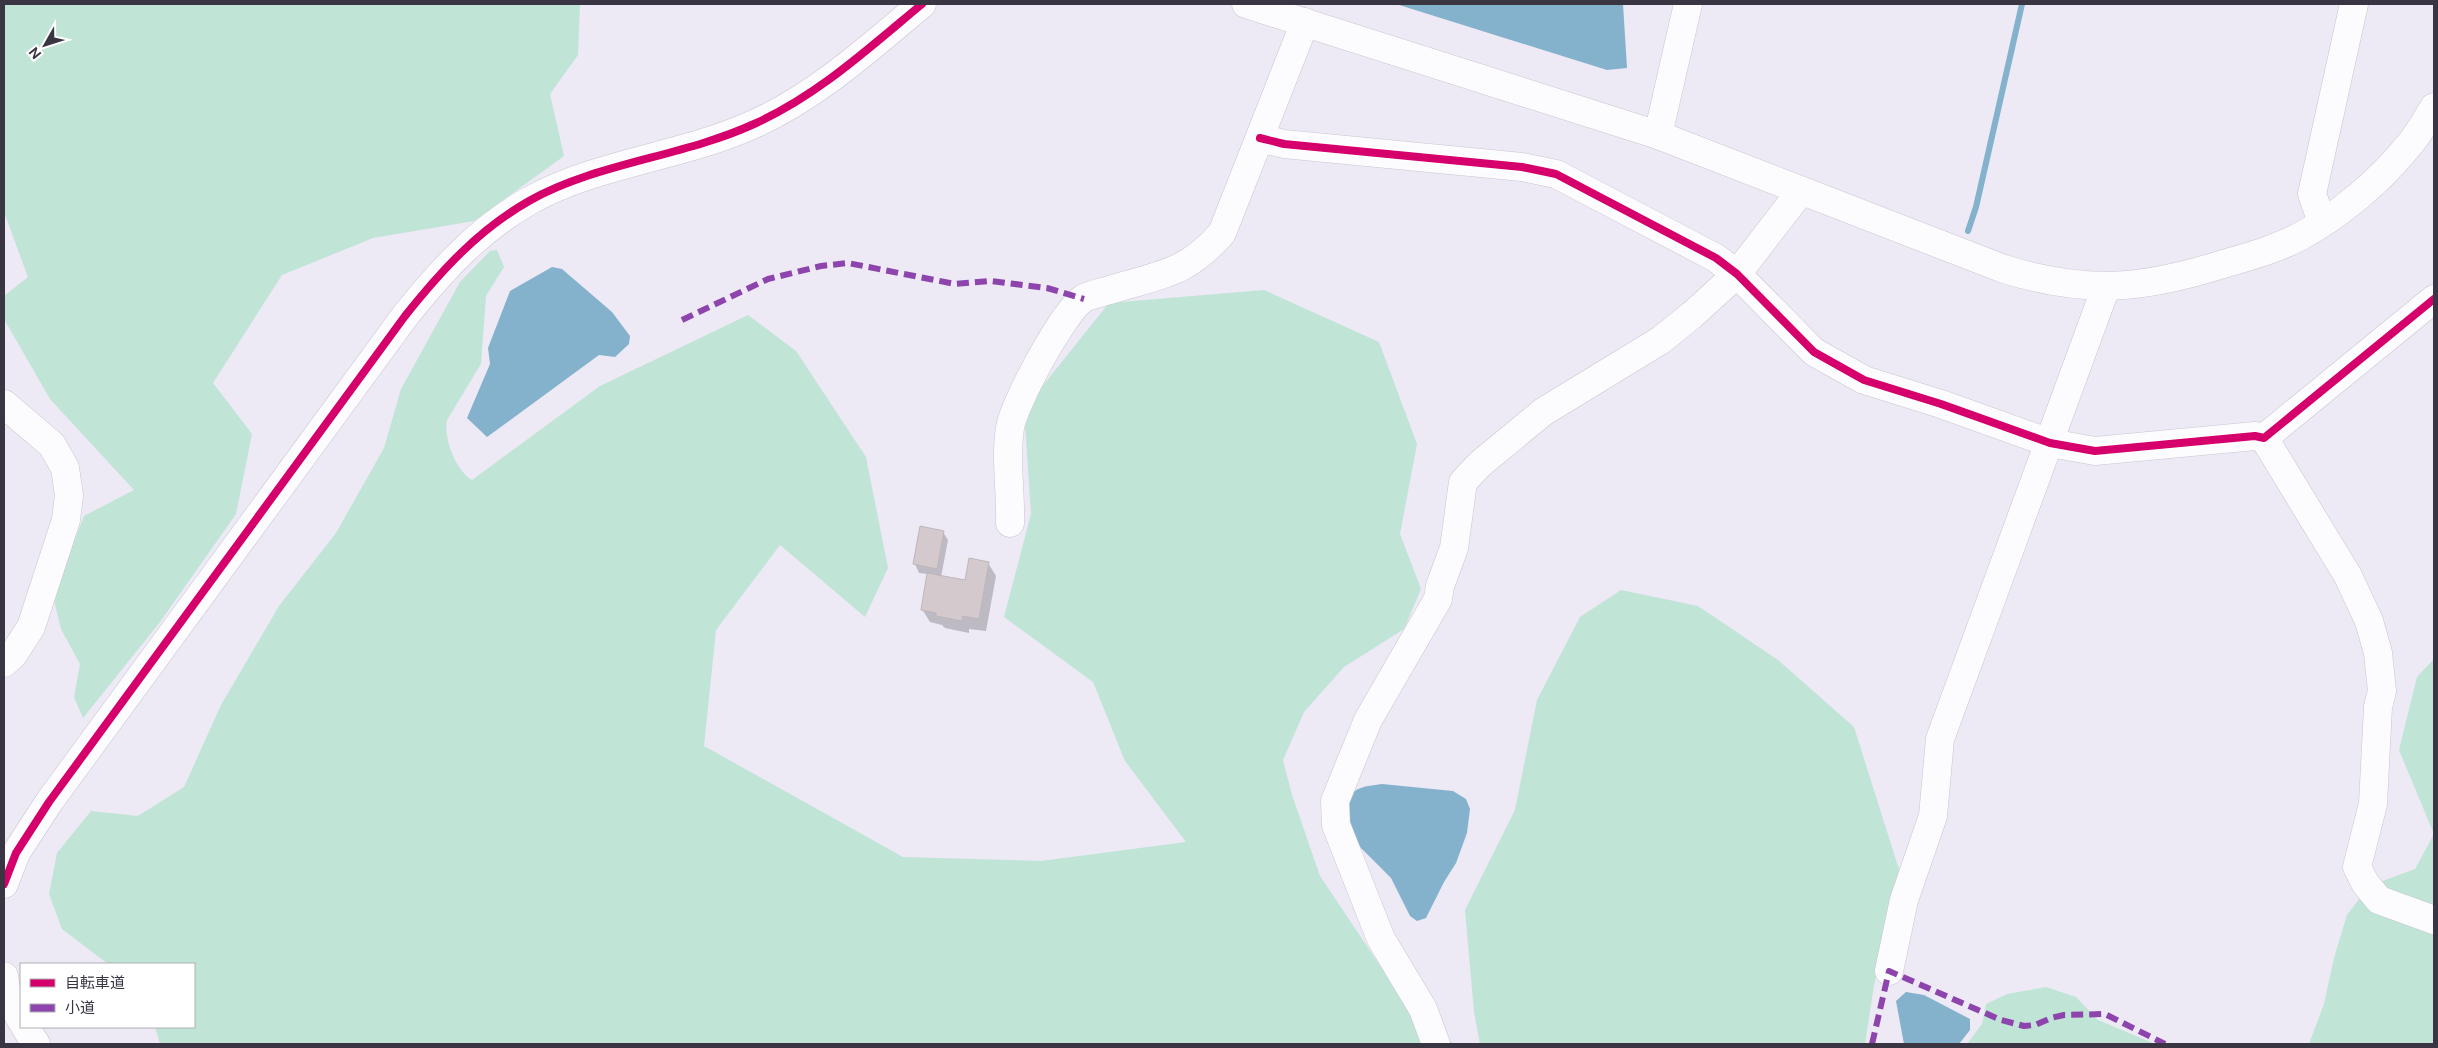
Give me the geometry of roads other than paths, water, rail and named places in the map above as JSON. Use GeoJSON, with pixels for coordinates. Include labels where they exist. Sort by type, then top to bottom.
{"type":"FeatureCollection","features":[{"type":"Feature","properties":{"kind":"street"},"geometry":{"type":"LineString","coordinates":[[4,884],[16,854],[55,794],[405,316],[439,274],[460,253],[501,219],[529,201],[556,188],[725,136],[778,112],[804,97],[855,60],[922,4]]}},
{"type":"Feature","properties":{"kind":"street"},"geometry":{"type":"LineString","coordinates":[[1246,4],[1658,135],[2004,269],[2037,279],[2078,286],[2106,287],[2153,283],[2196,273],[2269,250],[2299,237],[2358,196],[2384,172],[2410,144],[2434,107]]}},
{"type":"Feature","properties":{"kind":"street"},"geometry":{"type":"LineString","coordinates":[[1658,135],[1688,4]]}},
{"type":"Feature","properties":{"kind":"street"},"geometry":{"type":"LineString","coordinates":[[2322,222],[2312,194],[2354,4]]}},
{"type":"Feature","properties":{"kind":"street"},"geometry":{"type":"LineString","coordinates":[[1010,523],[1007,451],[1010,426],[1015,409],[1062,322],[1084,298],[1176,270],[1205,252],[1222,233],[1305,22]]}},
{"type":"Feature","properties":{"kind":"street"},"geometry":{"type":"LineString","coordinates":[[1260,138],[1284,144],[1522,167],[1556,174],[1716,258],[1737,274],[1814,352],[1864,380],[1941,404],[2050,443],[2095,451],[2255,436],[2264,438],[2348,576],[2370,621],[2378,653],[2382,691],[2378,707],[2373,804],[2357,867],[2365,883],[2379,900],[2434,920]]}},
{"type":"Feature","properties":{"kind":"street"},"geometry":{"type":"LineString","coordinates":[[1436,1044],[1423,1009],[1381,939],[1336,825],[1335,801],[1380,695],[1438,599],[1440,586],[1454,548],[1463,482],[1480,464],[1543,412],[1661,340],[1737,274],[1801,191]]}},
{"type":"Feature","properties":{"kind":"street"},"geometry":{"type":"LineString","coordinates":[[1889,971],[1904,900],[1933,816],[1940,739],[2106,287]]}},
{"type":"Feature","properties":{"kind":"street"},"geometry":{"type":"LineString","coordinates":[[2264,438],[2434,299]]}},
{"type":"Feature","properties":{"kind":"street"},"geometry":{"type":"LineString","coordinates":[[4,404],[52,445],[65,468],[68,495],[66,520],[32,627],[13,655],[4,663]]}},
{"type":"Feature","properties":{"kind":"street"},"geometry":{"type":"LineString","coordinates":[[4,976],[7,995],[20,1018]]}},
{"type":"Feature","properties":{"kind":"street"},"geometry":{"type":"LineString","coordinates":[[26,1028],[36,1044]]}},
{"type":"Feature","properties":{"kind":"water"},"geometry":{"type":"Polygon","coordinates":[[[1396,4],[1623,4],[1627,68],[1607,70],[1396,4]]]}},
{"type":"Feature","properties":{"kind":"water"},"geometry":{"type":"Polygon","coordinates":[[[552,267],[562,269],[612,312],[630,336],[629,344],[615,357],[599,355],[487,437],[467,418],[490,364],[488,348],[510,291],[552,267]]]}},
{"type":"Feature","properties":{"kind":"water"},"geometry":{"type":"Polygon","coordinates":[[[1382,784],[1453,791],[1466,799],[1470,809],[1467,833],[1456,863],[1426,918],[1417,921],[1410,916],[1391,878],[1361,848],[1346,826],[1344,802],[1360,788],[1382,784]]]}},
{"type":"Feature","properties":{"kind":"water"},"geometry":{"type":"Polygon","coordinates":[[[1906,992],[1924,995],[1970,1019],[1970,1030],[1959,1044],[1904,1044],[1896,1001],[1906,992]]]}},
{"type":"Feature","properties":{"kind":"waterway"},"geometry":{"type":"LineString","coordinates":[[1968,231],[1976,207],[2022,4]]}}]}
